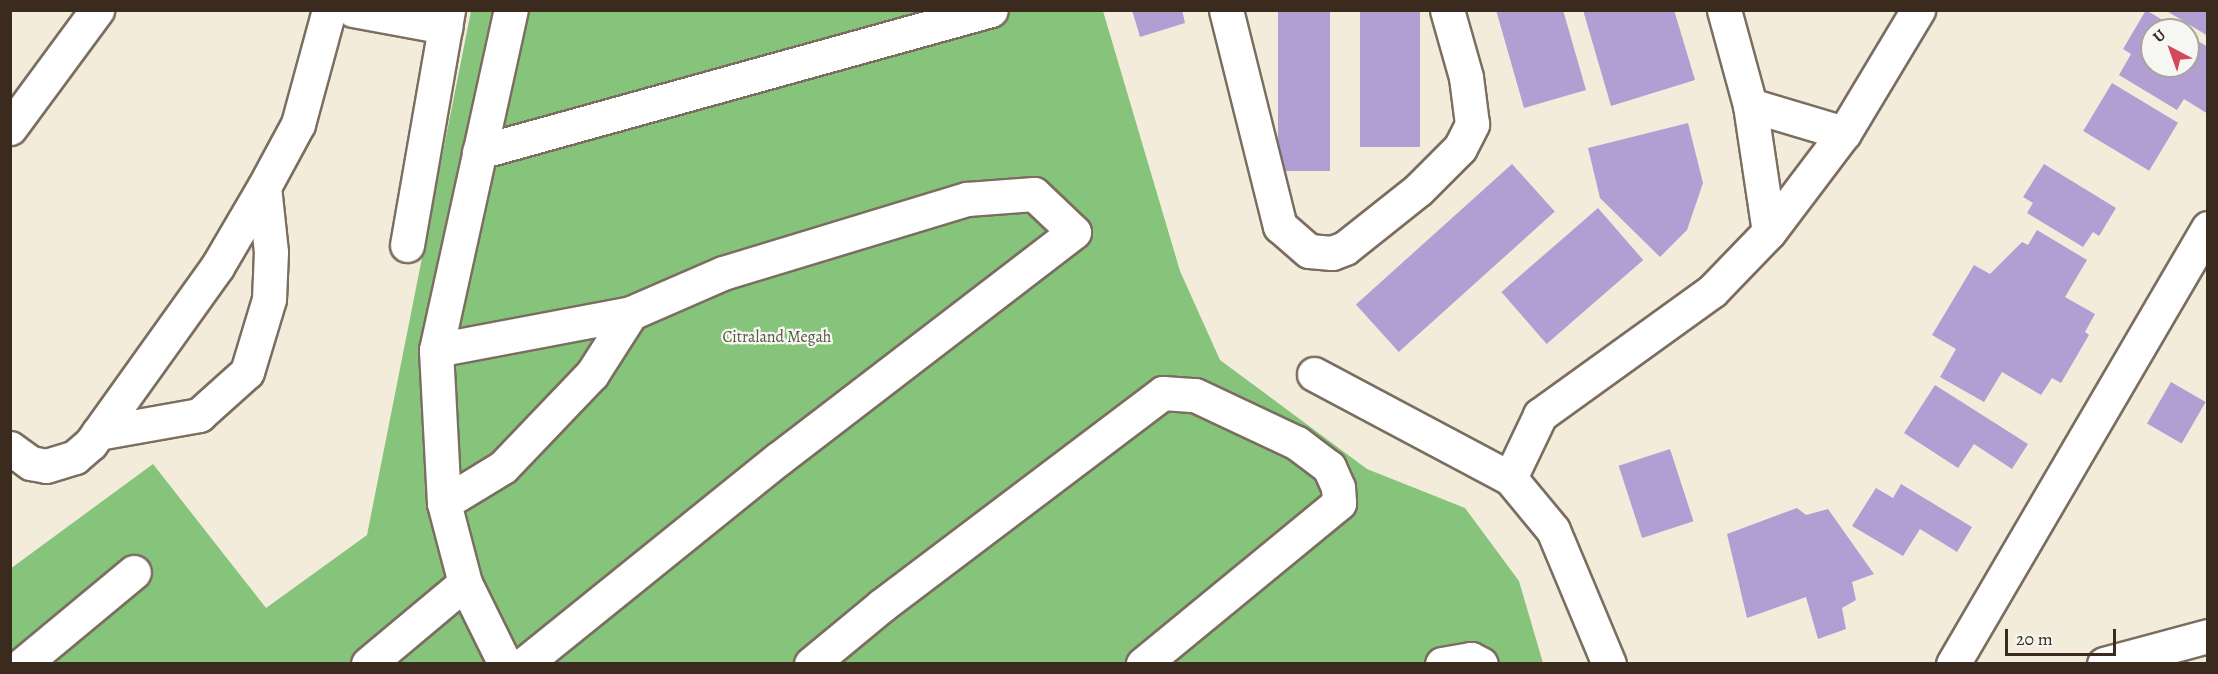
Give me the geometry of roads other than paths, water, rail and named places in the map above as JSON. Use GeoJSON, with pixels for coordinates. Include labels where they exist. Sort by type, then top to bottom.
{"type":"FeatureCollection","features":[{"type":"Feature","properties":{"kind":"street"},"geometry":{"type":"LineString","coordinates":[[10,128],[97,10]]}},
{"type":"Feature","properties":{"kind":"street"},"geometry":{"type":"LineString","coordinates":[[10,448],[30,463],[46,466],[75,457],[98,433],[217,267],[264,187],[298,124],[329,10]]}},
{"type":"Feature","properties":{"kind":"street"},"geometry":{"type":"LineString","coordinates":[[353,10],[447,19],[407,245]]}},
{"type":"Feature","properties":{"kind":"street"},"geometry":{"type":"LineString","coordinates":[[505,663],[465,583],[444,503],[436,350],[511,10]]}},
{"type":"Feature","properties":{"kind":"street"},"geometry":{"type":"LineString","coordinates":[[479,152],[992,10]]}},
{"type":"Feature","properties":{"kind":"street"},"geometry":{"type":"LineString","coordinates":[[1226,10],[1280,226],[1309,251],[1332,253],[1345,248],[1418,190],[1460,148],[1472,124],[1466,77],[1447,10]]}},
{"type":"Feature","properties":{"kind":"street"},"geometry":{"type":"LineString","coordinates":[[1724,10],[1750,105],[1769,232]]}},
{"type":"Feature","properties":{"kind":"street"},"geometry":{"type":"LineString","coordinates":[[1510,478],[1540,415],[1712,291],[1769,232],[1844,132],[1918,10]]}},
{"type":"Feature","properties":{"kind":"street"},"geometry":{"type":"LineString","coordinates":[[1750,105],[1844,132]]}},
{"type":"Feature","properties":{"kind":"street"},"geometry":{"type":"LineString","coordinates":[[98,433],[199,415],[247,372],[269,300],[271,252],[264,187]]}},
{"type":"Feature","properties":{"kind":"street"},"geometry":{"type":"LineString","coordinates":[[436,350],[631,313],[723,273],[967,198],[1034,194],[1074,232],[778,459],[524,663]]}},
{"type":"Feature","properties":{"kind":"street"},"geometry":{"type":"LineString","coordinates":[[1953,663],[2208,228]]}},
{"type":"Feature","properties":{"kind":"street"},"geometry":{"type":"LineString","coordinates":[[444,503],[503,467],[592,374],[631,313]]}},
{"type":"Feature","properties":{"kind":"street"},"geometry":{"type":"LineString","coordinates":[[1314,374],[1510,478],[1553,530],[1608,663]]}},
{"type":"Feature","properties":{"kind":"street"},"geometry":{"type":"LineString","coordinates":[[811,663],[880,606],[1163,393],[1195,395],[1297,443],[1329,467],[1338,487],[1339,503],[1143,663]]}},
{"type":"Feature","properties":{"kind":"street"},"geometry":{"type":"LineString","coordinates":[[40,658],[134,572]]}},
{"type":"Feature","properties":{"kind":"street"},"geometry":{"type":"LineString","coordinates":[[368,663],[465,583]]}},
{"type":"Feature","properties":{"kind":"street"},"geometry":{"type":"LineString","coordinates":[[2103,663],[2208,636]]}},
{"type":"Feature","properties":{"kind":"street"},"geometry":{"type":"LineString","coordinates":[[1442,663],[1471,659],[1481,663]]}},
{"type":"Feature","properties":{"kind":"park label","name":"Citraland Megah"},"geometry":{"type":"Point","coordinates":[777,337]}}]}
